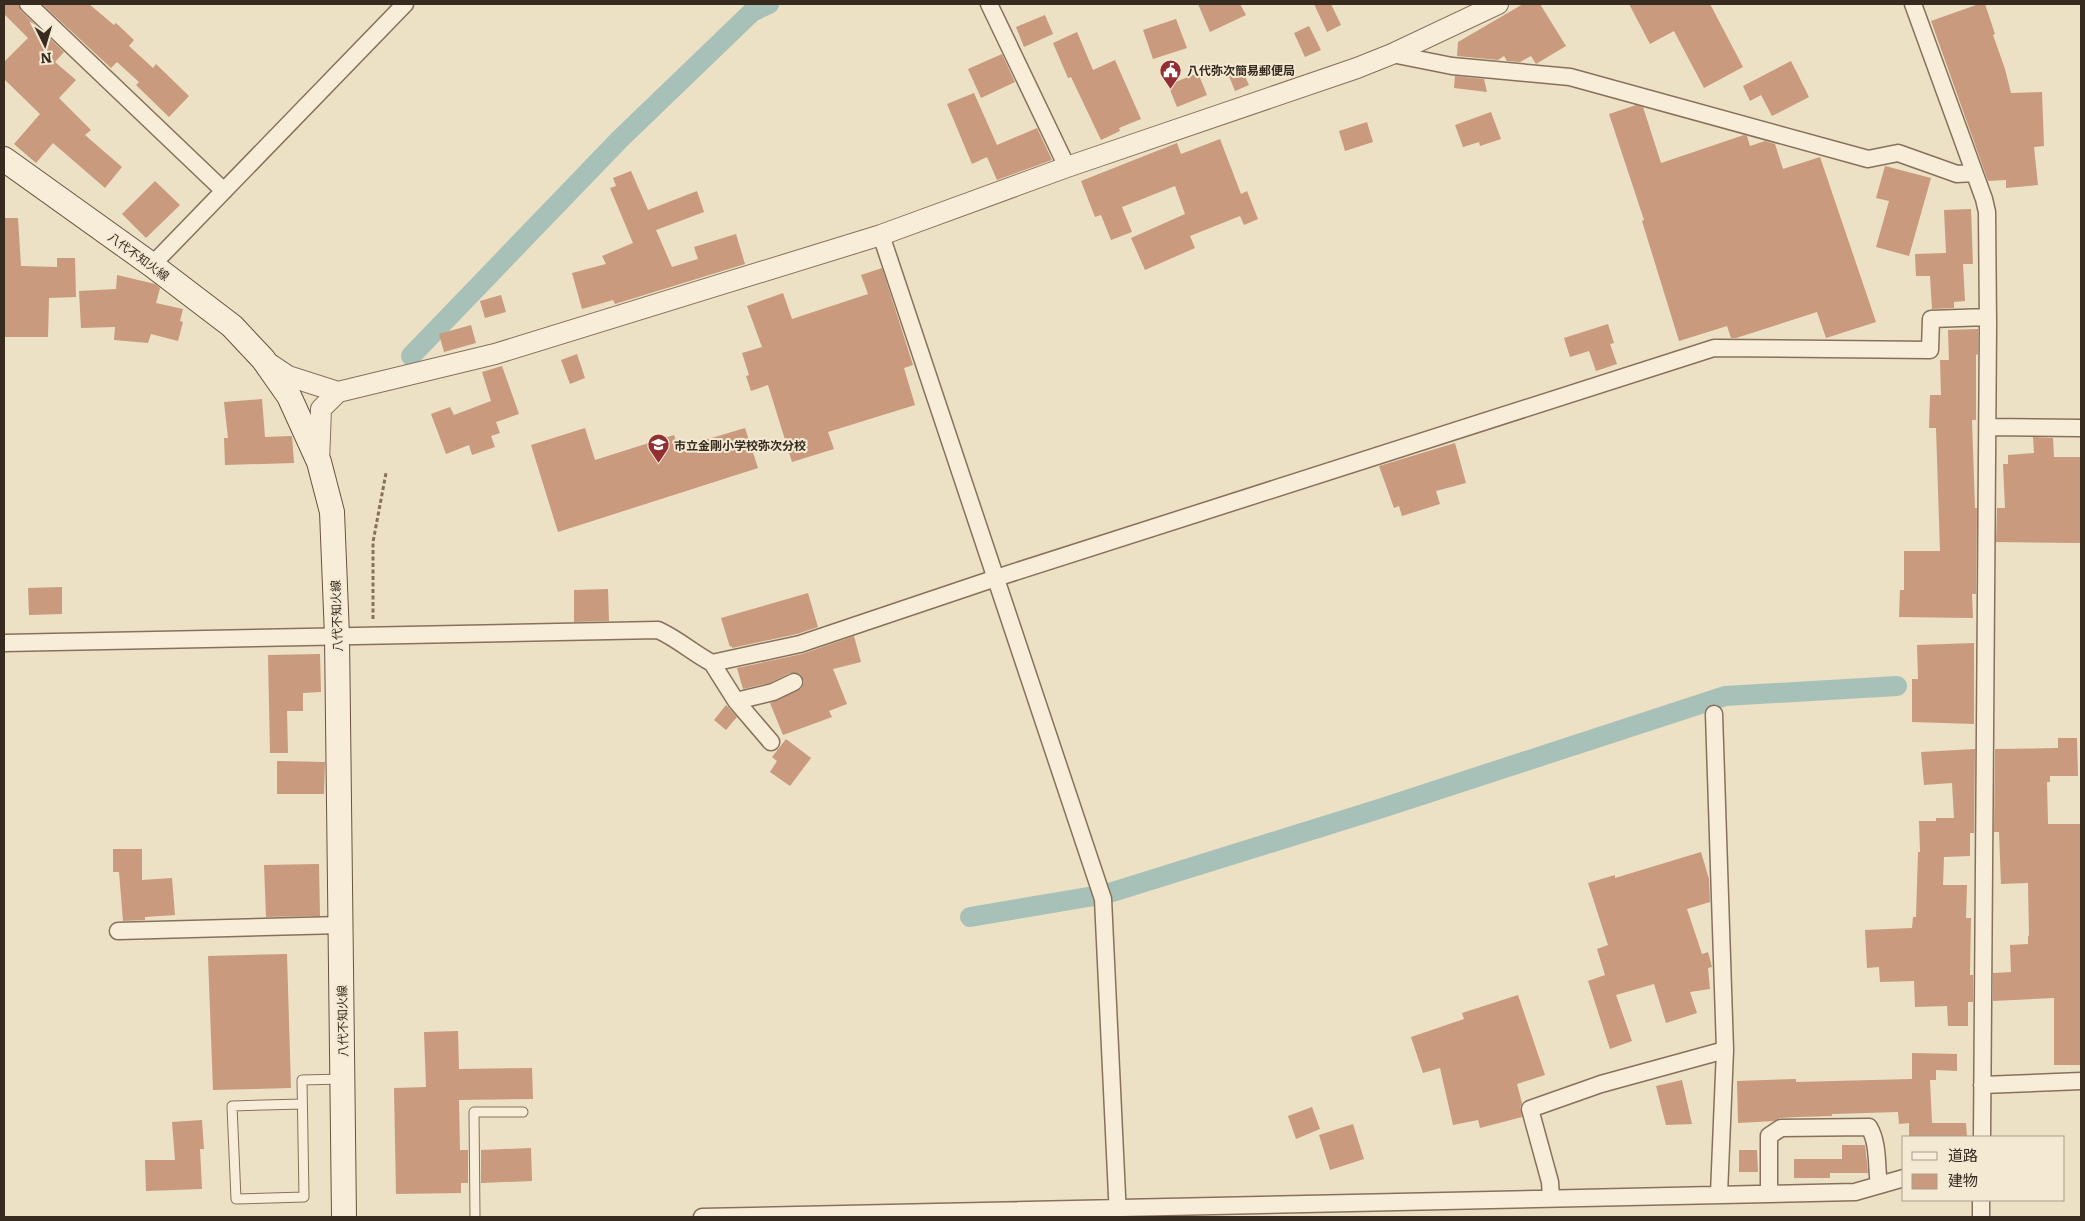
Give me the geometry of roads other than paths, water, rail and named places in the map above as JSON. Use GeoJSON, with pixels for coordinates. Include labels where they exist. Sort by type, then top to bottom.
{"type":"FeatureCollection","features":[{"type":"Feature","properties":{"kind":"main road","name":"八代不知火線"},"geometry":{"type":"LineString","coordinates":[[4,159],[152,265],[232,326],[263,359],[289,396],[319,462],[332,512],[337,636],[344,1217]]}},
{"type":"Feature","properties":{"kind":"street"},"geometry":{"type":"LineString","coordinates":[[28,4],[224,191]]}},
{"type":"Feature","properties":{"kind":"street"},"geometry":{"type":"LineString","coordinates":[[152,265],[405,4]]}},
{"type":"Feature","properties":{"kind":"street"},"geometry":{"type":"LineString","coordinates":[[989,4],[1066,167]]}},
{"type":"Feature","properties":{"kind":"street"},"geometry":{"type":"LineString","coordinates":[[263,359],[288,376],[338,392],[495,354],[881,235],[1066,167],[1392,54],[1498,4]]}},
{"type":"Feature","properties":{"kind":"street"},"geometry":{"type":"LineString","coordinates":[[1913,4],[1984,199],[1987,212],[1988,426],[1983,820],[1982,1136]]}},
{"type":"Feature","properties":{"kind":"street"},"geometry":{"type":"LineString","coordinates":[[1392,54],[1452,66],[1570,77],[1868,159],[1898,153],[1957,174],[1974,173]]}},
{"type":"Feature","properties":{"kind":"street"},"geometry":{"type":"LineString","coordinates":[[881,235],[1103,899],[1118,1213]]}},
{"type":"Feature","properties":{"kind":"street"},"geometry":{"type":"LineString","coordinates":[[712,663],[800,644],[996,578],[1714,348],[1930,350],[1931,320],[1988,317]]}},
{"type":"Feature","properties":{"kind":"street"},"geometry":{"type":"LineString","coordinates":[[319,462],[321,409],[338,392]]}},
{"type":"Feature","properties":{"kind":"street"},"geometry":{"type":"LineString","coordinates":[[1988,426],[2081,428]]}},
{"type":"Feature","properties":{"kind":"street"},"geometry":{"type":"LineString","coordinates":[[4,644],[658,630],[675,637],[712,663],[736,701],[771,742]]}},
{"type":"Feature","properties":{"kind":"street"},"geometry":{"type":"LineString","coordinates":[[736,701],[773,692],[794,682]]}},
{"type":"Feature","properties":{"kind":"street"},"geometry":{"type":"LineString","coordinates":[[1714,714],[1725,1050],[1719,1194]]}},
{"type":"Feature","properties":{"kind":"street"},"geometry":{"type":"LineString","coordinates":[[118,931],[341,925]]}},
{"type":"Feature","properties":{"kind":"street"},"geometry":{"type":"LineString","coordinates":[[1551,1198],[1550,1182],[1530,1109],[1601,1084],[1725,1050]]}},
{"type":"Feature","properties":{"kind":"street"},"geometry":{"type":"LineString","coordinates":[[1982,1085],[2081,1081]]}},
{"type":"Feature","properties":{"kind":"street"},"geometry":{"type":"LineString","coordinates":[[1769,1193],[1769,1136],[1781,1128],[1869,1127],[1876,1139],[1876,1164],[1879,1186]]}},
{"type":"Feature","properties":{"kind":"street"},"geometry":{"type":"LineString","coordinates":[[702,1217],[1118,1213],[1551,1198],[1855,1192],[1902,1179]]}},
{"type":"Feature","properties":{"kind":"street"},"geometry":{"type":"LineString","coordinates":[[1981,1201],[1981,1217]]}},
{"type":"Feature","properties":{"kind":"lane"},"geometry":{"type":"LineString","coordinates":[[302,1104],[232,1106],[236,1199],[304,1197],[302,1080],[343,1079]]}},
{"type":"Feature","properties":{"kind":"lane"},"geometry":{"type":"LineString","coordinates":[[474,1217],[474,1112],[523,1112]]}},
{"type":"Feature","properties":{"kind":"waterway"},"geometry":{"type":"LineString","coordinates":[[411,356],[620,139],[752,12],[769,4]]}},
{"type":"Feature","properties":{"kind":"waterway"},"geometry":{"type":"LineString","coordinates":[[970,917],[1106,894],[1379,809],[1725,696],[1897,686]]}},
{"type":"Feature","properties":{"kind":"place","name":"八代弥次簡易郵便局"},"geometry":{"type":"Point","coordinates":[1171,89]}},
{"type":"Feature","properties":{"kind":"place","name":"市立金剛小学校弥次分校"},"geometry":{"type":"Point","coordinates":[658,464]}}]}
